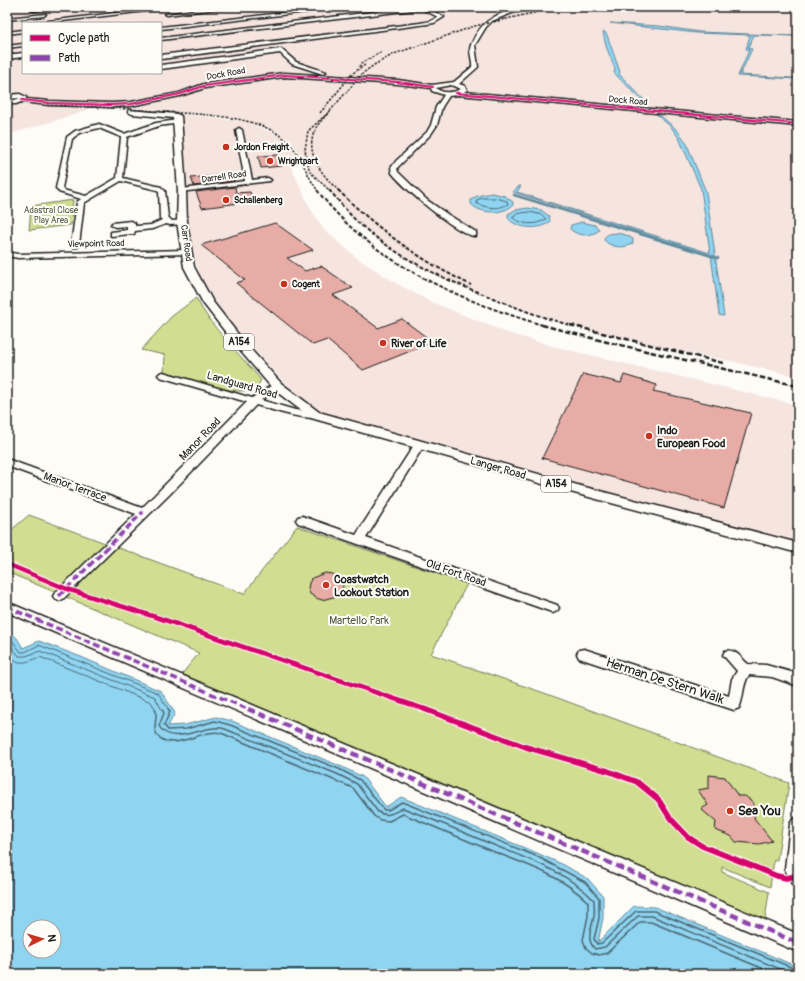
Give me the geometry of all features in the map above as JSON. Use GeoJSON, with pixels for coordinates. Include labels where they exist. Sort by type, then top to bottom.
{"type":"FeatureCollection","features":[{"type":"Feature","properties":{"kind":"main road"},"geometry":{"type":"LineString","coordinates":[[132,112],[177,116],[178,122]]}},
{"type":"Feature","properties":{"kind":"main road","name":"Carr Road"},"geometry":{"type":"LineString","coordinates":[[178,122],[182,191],[182,222],[189,267],[208,303],[241,345],[277,386],[315,415]]}},
{"type":"Feature","properties":{"kind":"main road","name":"Langer Road"},"geometry":{"type":"LineString","coordinates":[[315,415],[579,490],[798,546]]}},
{"type":"Feature","properties":{"kind":"street"},"geometry":{"type":"LineString","coordinates":[[28,10],[57,7]]}},
{"type":"Feature","properties":{"kind":"street"},"geometry":{"type":"LineString","coordinates":[[43,22],[177,7]]}},
{"type":"Feature","properties":{"kind":"street"},"geometry":{"type":"LineString","coordinates":[[162,15],[231,7]]}},
{"type":"Feature","properties":{"kind":"street"},"geometry":{"type":"LineString","coordinates":[[162,28],[346,7]]}},
{"type":"Feature","properties":{"kind":"street"},"geometry":{"type":"LineString","coordinates":[[162,39],[424,7],[430,12],[442,17],[432,22],[420,24],[162,57]]}},
{"type":"Feature","properties":{"kind":"street"},"geometry":{"type":"LineString","coordinates":[[513,7],[519,9]]}},
{"type":"Feature","properties":{"kind":"street"},"geometry":{"type":"LineString","coordinates":[[455,84],[475,67],[476,61],[472,50],[473,45],[487,23],[501,14],[519,9],[540,7]]}},
{"type":"Feature","properties":{"kind":"street"},"geometry":{"type":"LineString","coordinates":[[108,8],[116,20]]}},
{"type":"Feature","properties":{"kind":"street"},"geometry":{"type":"LineString","coordinates":[[7,19],[53,14]]}},
{"type":"Feature","properties":{"kind":"street"},"geometry":{"type":"LineString","coordinates":[[7,33],[22,31]]}},
{"type":"Feature","properties":{"kind":"street"},"geometry":{"type":"LineString","coordinates":[[7,47],[22,45]]}},
{"type":"Feature","properties":{"kind":"street"},"geometry":{"type":"LineString","coordinates":[[162,67],[281,51],[294,63],[338,78]]}},
{"type":"Feature","properties":{"kind":"street"},"geometry":{"type":"LineString","coordinates":[[7,57],[22,55]]}},
{"type":"Feature","properties":{"kind":"street","name":"Dock Road"},"geometry":{"type":"LineString","coordinates":[[22,100],[49,103],[112,105],[131,104],[180,94],[204,86],[284,75],[398,82],[433,87]]}},
{"type":"Feature","properties":{"kind":"street"},"geometry":{"type":"LineString","coordinates":[[439,84],[455,84],[463,86],[464,90],[447,94],[436,92],[433,87],[439,84]]}},
{"type":"Feature","properties":{"kind":"street","name":"Dock Road"},"geometry":{"type":"LineString","coordinates":[[464,90],[631,106],[798,119]]}},
{"type":"Feature","properties":{"kind":"street","name":"Dock Road"},"geometry":{"type":"LineString","coordinates":[[456,93],[798,124]]}},
{"type":"Feature","properties":{"kind":"street"},"geometry":{"type":"LineString","coordinates":[[447,94],[439,107],[434,125],[429,133],[398,162],[394,168],[395,173],[429,205],[472,234]]}},
{"type":"Feature","properties":{"kind":"street"},"geometry":{"type":"LineString","coordinates":[[7,97],[24,97],[22,100],[7,102]]}},
{"type":"Feature","properties":{"kind":"street"},"geometry":{"type":"LineString","coordinates":[[87,198],[61,191],[59,188],[69,138],[77,132],[95,126],[103,127],[124,136],[158,124],[178,122]]}},
{"type":"Feature","properties":{"kind":"street"},"geometry":{"type":"LineString","coordinates":[[239,130],[249,182]]}},
{"type":"Feature","properties":{"kind":"street"},"geometry":{"type":"LineString","coordinates":[[120,180],[124,136]]}},
{"type":"Feature","properties":{"kind":"street"},"geometry":{"type":"LineString","coordinates":[[75,245],[81,202],[120,180],[159,188],[162,191],[164,218],[166,221]]}},
{"type":"Feature","properties":{"kind":"street","name":"Darrell Road"},"geometry":{"type":"LineString","coordinates":[[182,191],[268,180]]}},
{"type":"Feature","properties":{"kind":"street"},"geometry":{"type":"LineString","coordinates":[[114,234],[131,232],[131,229],[152,227],[166,221],[170,223],[182,222]]}},
{"type":"Feature","properties":{"kind":"street"},"geometry":{"type":"LineString","coordinates":[[115,225],[131,224],[131,229]]}},
{"type":"Feature","properties":{"kind":"street","name":"Viewpoint Road"},"geometry":{"type":"LineString","coordinates":[[7,254],[18,256],[186,252]]}},
{"type":"Feature","properties":{"kind":"street","name":"Landguard Road"},"geometry":{"type":"LineString","coordinates":[[163,375],[253,402],[294,412],[315,415]]}},
{"type":"Feature","properties":{"kind":"street","name":"Manor Road"},"geometry":{"type":"LineString","coordinates":[[59,596],[253,402],[277,386]]}},
{"type":"Feature","properties":{"kind":"street"},"geometry":{"type":"LineString","coordinates":[[359,540],[420,444]]}},
{"type":"Feature","properties":{"kind":"street","name":"Manor Terrace"},"geometry":{"type":"LineString","coordinates":[[7,462],[143,512]]}},
{"type":"Feature","properties":{"kind":"street","name":"Old Fort Road"},"geometry":{"type":"LineString","coordinates":[[302,520],[553,608]]}},
{"type":"Feature","properties":{"kind":"street"},"geometry":{"type":"LineString","coordinates":[[7,607],[798,943]]}},
{"type":"Feature","properties":{"kind":"street","name":"Herman De Stern Walk"},"geometry":{"type":"LineString","coordinates":[[584,654],[734,704],[739,679],[745,670]]}},
{"type":"Feature","properties":{"kind":"street"},"geometry":{"type":"LineString","coordinates":[[730,655],[745,670],[755,668],[767,670],[798,680]]}},
{"type":"Feature","properties":{"kind":"street"},"geometry":{"type":"LineString","coordinates":[[797,877],[793,869],[793,861],[798,824]]}},
{"type":"Feature","properties":{"kind":"shaded area"},"geometry":{"type":"Polygon","coordinates":[[[7,7],[798,7],[798,377],[652,345],[571,325],[515,307],[446,280],[418,266],[386,245],[361,225],[329,190],[313,176],[296,148],[289,140],[255,123],[224,117],[131,107],[128,109],[92,107],[77,114],[7,135],[7,7]]]}},
{"type":"Feature","properties":{"kind":"shaded area"},"geometry":{"type":"Polygon","coordinates":[[[178,113],[248,122],[284,138],[300,160],[289,162],[309,206],[323,229],[358,259],[394,282],[429,301],[505,332],[552,346],[798,405],[797,548],[637,501],[320,412],[302,399],[272,370],[230,322],[215,302],[200,276],[182,222],[178,113]]]}},
{"type":"Feature","properties":{"kind":"green space","name":"Adastral Close Play Area"},"geometry":{"type":"Polygon","coordinates":[[[73,200],[71,225],[29,230],[31,206],[73,200]]]}},
{"type":"Feature","properties":{"kind":"green space"},"geometry":{"type":"Polygon","coordinates":[[[196,298],[210,320],[261,380],[255,388],[245,391],[232,390],[164,372],[165,355],[141,350],[171,317],[196,298]]]}},
{"type":"Feature","properties":{"kind":"green space","name":"Martello Park"},"geometry":{"type":"Polygon","coordinates":[[[29,515],[244,594],[297,526],[467,584],[431,654],[544,693],[789,783],[777,860],[774,860],[770,887],[722,867],[722,872],[769,892],[765,920],[182,674],[199,653],[7,572],[7,531],[9,532],[29,515]]]}},
{"type":"Feature","properties":{"kind":"water"},"geometry":{"type":"Polygon","coordinates":[[[610,23],[659,26],[700,32],[798,36],[754,35],[748,48],[752,49],[740,75],[798,79],[738,76],[749,50],[746,49],[750,35],[696,33],[610,23]]]}},
{"type":"Feature","properties":{"kind":"water"},"geometry":{"type":"Polygon","coordinates":[[[603,32],[607,35],[620,72],[619,74],[648,104],[645,103],[614,73],[615,69],[606,46],[603,32]]]}},
{"type":"Feature","properties":{"kind":"water"},"geometry":{"type":"Polygon","coordinates":[[[657,115],[660,115],[678,131],[686,142],[706,192],[724,316],[719,315],[711,255],[513,192],[521,186],[517,192],[710,253],[701,189],[679,138],[671,127],[657,115]]]}},
{"type":"Feature","properties":{"kind":"water"},"geometry":{"type":"Polygon","coordinates":[[[492,193],[505,196],[513,202],[513,205],[498,212],[492,212],[480,210],[471,204],[471,200],[477,196],[492,193]]]}},
{"type":"Feature","properties":{"kind":"water"},"geometry":{"type":"Polygon","coordinates":[[[528,208],[541,210],[549,216],[550,221],[541,226],[529,227],[517,225],[508,218],[508,214],[515,210],[528,208]]]}},
{"type":"Feature","properties":{"kind":"water"},"geometry":{"type":"Polygon","coordinates":[[[582,222],[595,225],[599,229],[595,233],[584,235],[576,233],[570,229],[571,225],[582,222]]]}},
{"type":"Feature","properties":{"kind":"water"},"geometry":{"type":"Polygon","coordinates":[[[617,233],[626,235],[633,239],[633,243],[618,247],[610,245],[604,240],[608,234],[617,233]]]}},
{"type":"Feature","properties":{"kind":"water"},"geometry":{"type":"Polygon","coordinates":[[[7,629],[17,638],[23,648],[39,641],[161,691],[175,713],[168,726],[185,725],[216,717],[232,721],[363,777],[386,807],[401,797],[564,865],[588,879],[603,896],[603,918],[598,942],[634,906],[655,907],[798,967],[798,974],[7,974],[7,629]]]}},
{"type":"Feature","properties":{"kind":"building","name":"Wrightpart"},"geometry":{"type":"Polygon","coordinates":[[[279,155],[282,166],[261,168],[258,156],[279,155]]]}},
{"type":"Feature","properties":{"kind":"building"},"geometry":{"type":"Polygon","coordinates":[[[233,175],[234,181],[194,186],[191,178],[233,175]]]}},
{"type":"Feature","properties":{"kind":"building","name":"Schallenberg"},"geometry":{"type":"Polygon","coordinates":[[[235,187],[236,193],[250,192],[254,201],[202,208],[196,192],[235,187]]]}},
{"type":"Feature","properties":{"kind":"building","name":"Cogent"},"geometry":{"type":"Polygon","coordinates":[[[275,223],[313,250],[287,258],[305,271],[321,266],[353,288],[333,295],[378,328],[402,319],[433,342],[363,370],[327,340],[313,345],[236,283],[245,280],[201,245],[275,223]]]}},
{"type":"Feature","properties":{"kind":"building","name":"Indo European Food"},"geometry":{"type":"Polygon","coordinates":[[[583,374],[621,383],[624,375],[657,385],[653,391],[751,413],[724,508],[542,458],[583,374]]]}},
{"type":"Feature","properties":{"kind":"building","name":"Coastwatch Lookout Station"},"geometry":{"type":"Polygon","coordinates":[[[325,573],[338,576],[342,581],[343,586],[341,592],[337,596],[322,600],[310,594],[308,589],[312,578],[325,573]]]}},
{"type":"Feature","properties":{"kind":"building","name":"Sea You"},"geometry":{"type":"Polygon","coordinates":[[[709,775],[725,777],[738,796],[745,796],[753,802],[756,810],[754,818],[772,841],[759,844],[736,842],[731,836],[715,830],[716,822],[701,809],[708,805],[698,790],[709,788],[709,775]]]}},
{"type":"Feature","properties":{"kind":"waterway"},"geometry":{"type":"LineString","coordinates":[[514,195],[718,258]]}},
{"type":"Feature","properties":{"kind":"railway"},"geometry":{"type":"LineString","coordinates":[[330,111],[363,73],[394,54],[475,26],[560,7]]}},
{"type":"Feature","properties":{"kind":"railway"},"geometry":{"type":"LineString","coordinates":[[359,67],[362,63],[381,52]]}},
{"type":"Feature","properties":{"kind":"railway"},"geometry":{"type":"LineString","coordinates":[[320,113],[353,73],[365,65]]}},
{"type":"Feature","properties":{"kind":"railway"},"geometry":{"type":"LineString","coordinates":[[47,105],[214,116],[246,121],[274,132],[286,140],[296,151],[318,191]]}},
{"type":"Feature","properties":{"kind":"railway"},"geometry":{"type":"LineString","coordinates":[[309,169],[305,150],[308,131],[330,111]]}},
{"type":"Feature","properties":{"kind":"railway"},"geometry":{"type":"LineString","coordinates":[[330,111],[316,128],[312,146],[316,162],[326,178],[338,190]]}},
{"type":"Feature","properties":{"kind":"railway"},"geometry":{"type":"LineString","coordinates":[[309,171],[329,190]]}},
{"type":"Feature","properties":{"kind":"railway"},"geometry":{"type":"LineString","coordinates":[[317,190],[339,216],[364,239],[391,259],[450,291],[514,316],[546,326]]}},
{"type":"Feature","properties":{"kind":"railway"},"geometry":{"type":"LineString","coordinates":[[329,190],[362,226],[393,249],[424,268],[457,284],[513,306],[574,326]]}},
{"type":"Feature","properties":{"kind":"railway"},"geometry":{"type":"LineString","coordinates":[[338,190],[368,218],[400,243],[435,266],[471,285]]}},
{"type":"Feature","properties":{"kind":"railway"},"geometry":{"type":"LineString","coordinates":[[542,325],[603,341],[798,386]]}},
{"type":"Feature","properties":{"kind":"railway"},"geometry":{"type":"LineString","coordinates":[[574,326],[723,363]]}},
{"type":"Feature","properties":{"kind":"marked path"},"geometry":{"type":"LineString","coordinates":[[59,596],[143,512]]}},
{"type":"Feature","properties":{"kind":"marked path"},"geometry":{"type":"LineString","coordinates":[[7,607],[798,943]]}},
{"type":"Feature","properties":{"kind":"cycle path"},"geometry":{"type":"LineString","coordinates":[[22,100],[49,103],[111,105],[131,104],[180,94],[204,86],[284,75],[398,82],[433,87]]}},
{"type":"Feature","properties":{"kind":"cycle path"},"geometry":{"type":"LineString","coordinates":[[456,93],[798,124]]}},
{"type":"Feature","properties":{"kind":"cycle path"},"geometry":{"type":"LineString","coordinates":[[7,564],[67,589],[162,619],[402,701],[526,747],[608,771],[637,782],[658,799],[670,818],[688,837],[702,846],[777,876],[786,878],[796,876],[798,878]]}},
{"type":"Feature","properties":{"kind":"place","name":"Jordon Freight"},"geometry":{"type":"Point","coordinates":[226,147]}},
{"type":"Feature","properties":{"kind":"place","name":"Wrightpart"},"geometry":{"type":"Point","coordinates":[270,161]}},
{"type":"Feature","properties":{"kind":"place","name":"Schallenberg"},"geometry":{"type":"Point","coordinates":[226,200]}},
{"type":"Feature","properties":{"kind":"place","name":"Cogent"},"geometry":{"type":"Point","coordinates":[284,284]}},
{"type":"Feature","properties":{"kind":"place","name":"River of Life"},"geometry":{"type":"Point","coordinates":[383,343]}},
{"type":"Feature","properties":{"kind":"place","name":"Indo European Food"},"geometry":{"type":"Point","coordinates":[649,436]}},
{"type":"Feature","properties":{"kind":"place","name":"Coastwatch Lookout Station"},"geometry":{"type":"Point","coordinates":[326,585]}},
{"type":"Feature","properties":{"kind":"place","name":"Sea You"},"geometry":{"type":"Point","coordinates":[730,811]}}]}
